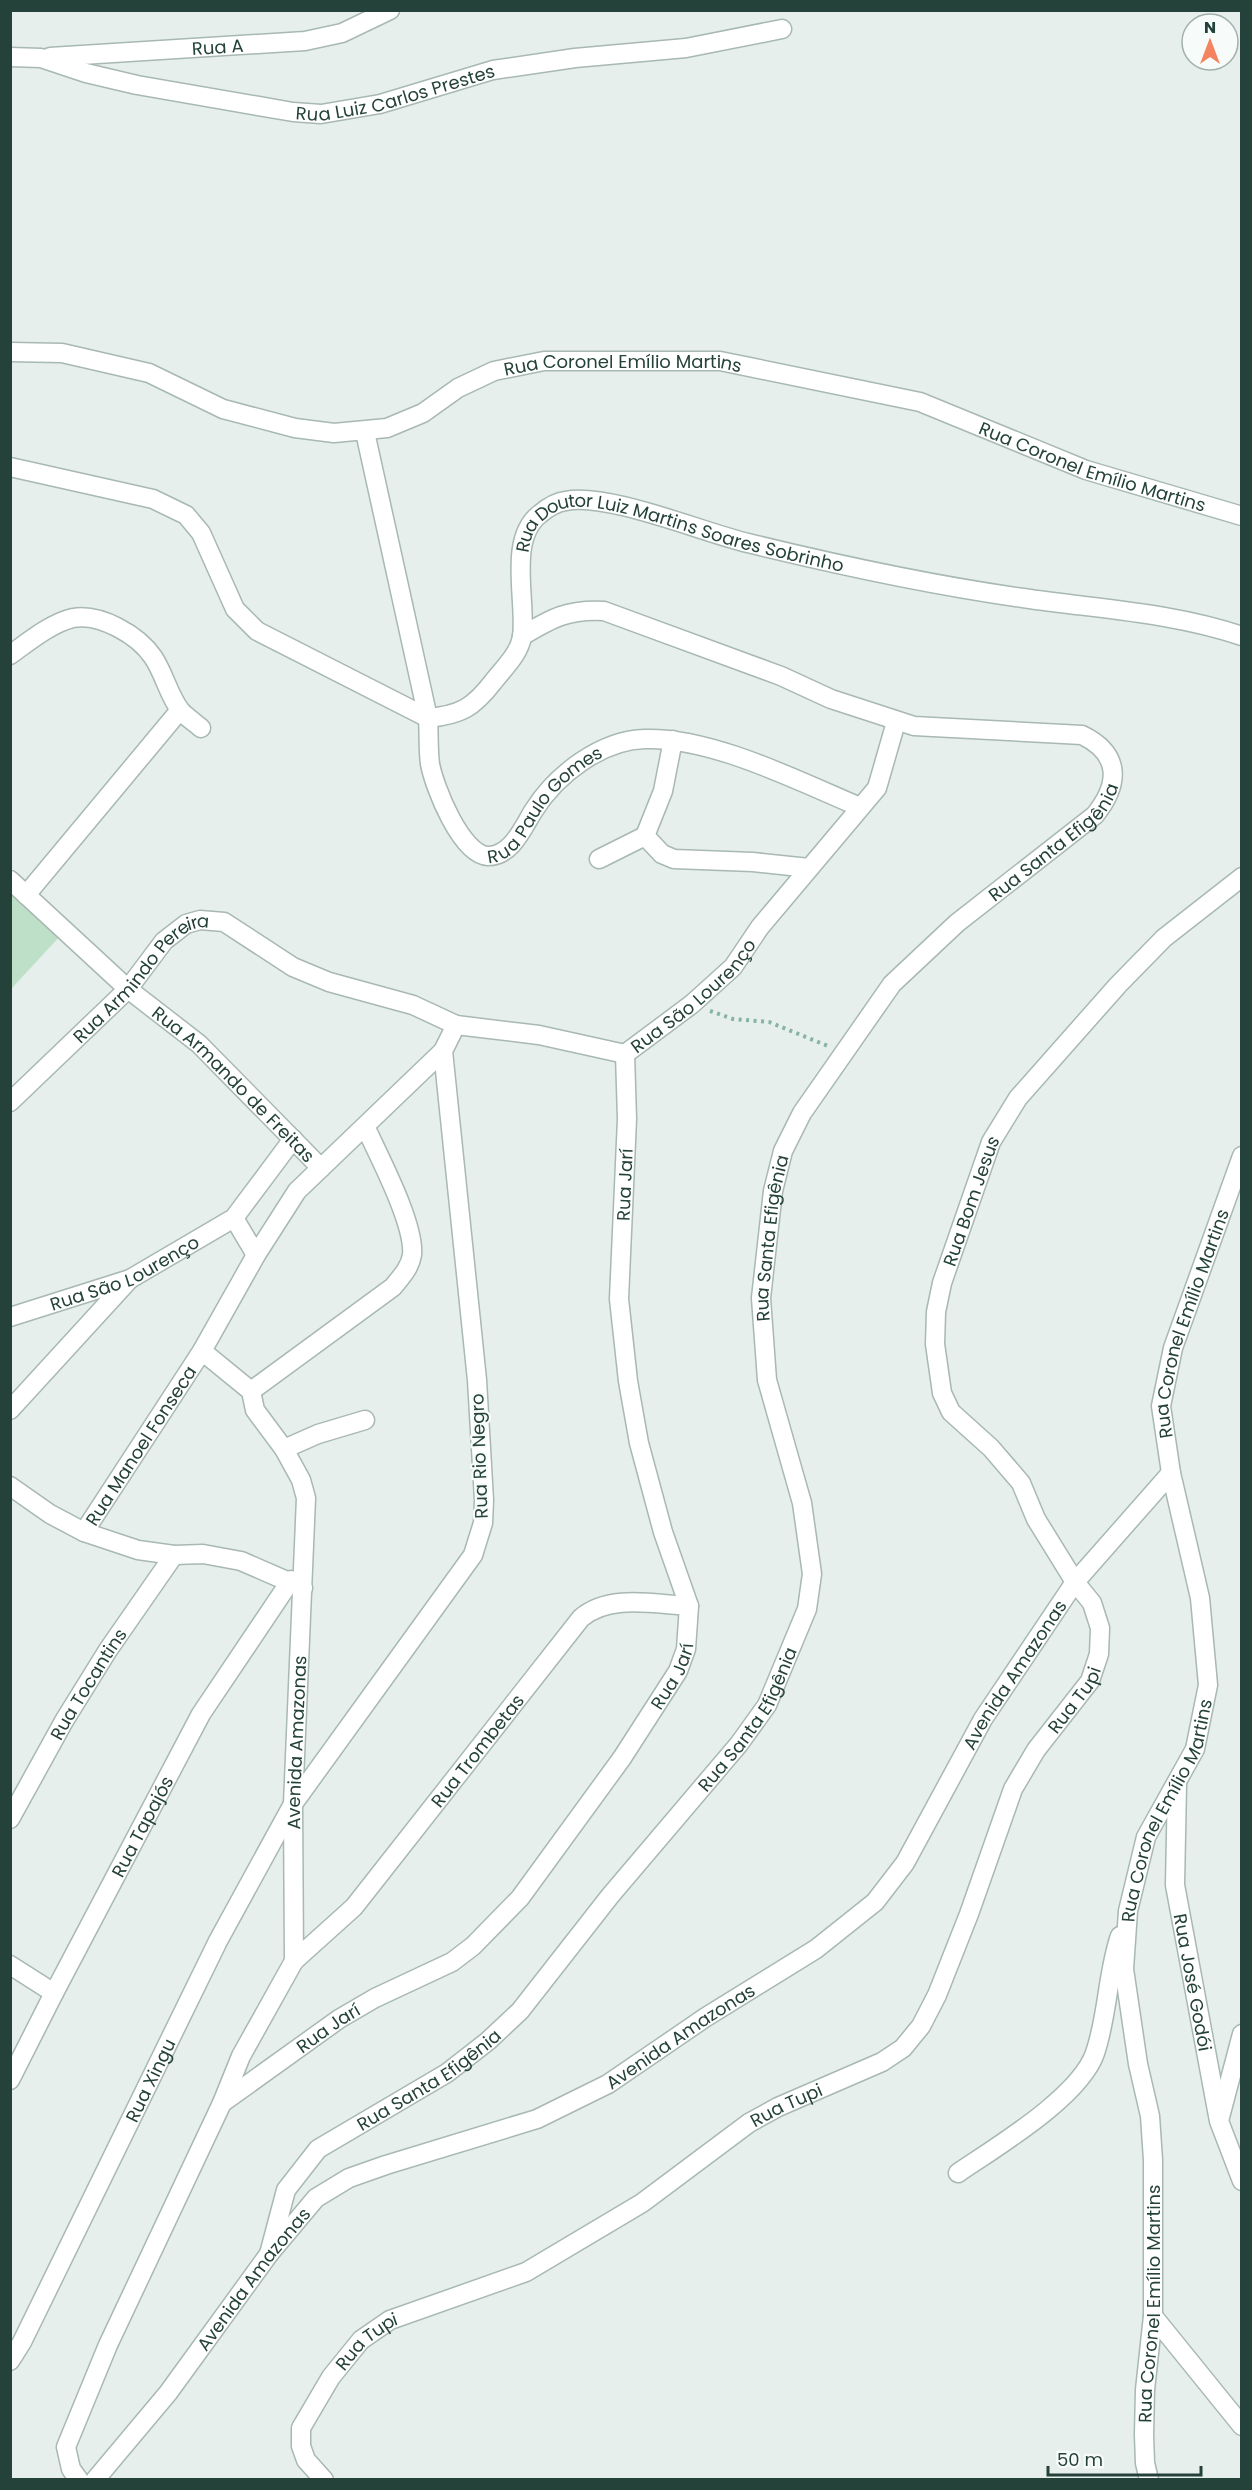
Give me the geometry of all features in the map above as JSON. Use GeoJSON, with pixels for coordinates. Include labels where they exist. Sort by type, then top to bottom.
{"type":"FeatureCollection","features":[{"type":"Feature","properties":{"kind":"street","name":"Rua A"},"geometry":{"type":"LineString","coordinates":[[41,58],[305,41],[342,33],[390,10]]}},
{"type":"Feature","properties":{"kind":"street","name":"Rua Luiz Carlos Prestes"},"geometry":{"type":"LineString","coordinates":[[10,57],[41,58],[86,73],[137,85],[293,112],[321,114],[380,104],[493,70],[575,58],[686,48],[782,29]]}},
{"type":"Feature","properties":{"kind":"street","name":"Rua Coronel Emílio Martins"},"geometry":{"type":"LineString","coordinates":[[10,352],[62,353],[149,373],[223,409],[295,428],[334,433],[365,432],[387,428],[423,413],[458,388],[494,371],[517,365],[544,362],[720,361],[920,402],[1086,470],[1242,516]]}},
{"type":"Feature","properties":{"kind":"street","name":"Rua Paulo Gomes"},"geometry":{"type":"LineString","coordinates":[[365,432],[428,718],[430,765],[460,838],[473,850],[486,856],[500,853],[512,845],[544,794],[587,758],[619,743],[643,739],[673,740],[734,756],[860,807]]}},
{"type":"Feature","properties":{"kind":"street"},"geometry":{"type":"LineString","coordinates":[[10,467],[153,499],[186,515],[201,533],[235,609],[257,632],[428,718]]}},
{"type":"Feature","properties":{"kind":"street","name":"Rua Doutor Luiz Martins Soares Sobrinho"},"geometry":{"type":"LineString","coordinates":[[428,718],[455,716],[472,705],[517,652],[522,636],[520,578],[529,525],[538,515],[566,501],[584,500],[609,503],[746,543],[860,568],[1021,598],[1152,614],[1242,636]]}},
{"type":"Feature","properties":{"kind":"street","name":"Rua Santa Efigênia"},"geometry":{"type":"LineString","coordinates":[[269,2254],[286,2190],[318,2149],[447,2073],[488,2041],[520,2011],[610,1896],[739,1744],[767,1705],[807,1609],[812,1574],[802,1503],[767,1380],[761,1298],[773,1191],[783,1151],[802,1113],[892,984],[957,923],[1095,815],[1105,802],[1112,779],[1112,762],[1106,750],[1082,735],[914,726],[896,722],[831,699],[691,642],[604,611],[581,610],[558,615],[522,636]]}},
{"type":"Feature","properties":{"kind":"street"},"geometry":{"type":"LineString","coordinates":[[10,656],[32,639],[71,618],[86,617],[118,628],[140,642],[153,657],[180,710],[201,728]]}},
{"type":"Feature","properties":{"kind":"street"},"geometry":{"type":"LineString","coordinates":[[26,895],[180,710]]}},
{"type":"Feature","properties":{"kind":"street","name":"Rua São Lourenço"},"geometry":{"type":"LineString","coordinates":[[456,1025],[539,1035],[625,1054],[692,1004],[733,967],[760,927],[877,788],[896,722]]}},
{"type":"Feature","properties":{"kind":"street"},"geometry":{"type":"LineString","coordinates":[[599,859],[645,836],[663,791],[673,740]]}},
{"type":"Feature","properties":{"kind":"street"},"geometry":{"type":"LineString","coordinates":[[645,836],[662,854],[674,859],[753,862],[809,868]]}},
{"type":"Feature","properties":{"kind":"street","name":"Rua Bom Jesus"},"geometry":{"type":"LineString","coordinates":[[1075,1582],[1036,1519],[1021,1483],[991,1448],[951,1412],[942,1393],[935,1344],[936,1312],[942,1282],[991,1142],[1018,1098],[1118,985],[1164,938],[1242,876]]}},
{"type":"Feature","properties":{"kind":"street","name":"Rua Armando de Freitas"},"geometry":{"type":"LineString","coordinates":[[10,880],[128,989],[200,1044],[321,1168]]}},
{"type":"Feature","properties":{"kind":"street","name":"Rua Armindo Pereira"},"geometry":{"type":"LineString","coordinates":[[10,1102],[128,989],[164,941],[177,929],[200,920],[212,920],[235,927],[293,967],[329,982],[413,1005],[456,1025]]}},
{"type":"Feature","properties":{"kind":"street"},"geometry":{"type":"LineString","coordinates":[[321,1168],[366,1128],[443,1051],[456,1025]]}},
{"type":"Feature","properties":{"kind":"street","name":"Rua Rio Negro"},"geometry":{"type":"LineString","coordinates":[[293,1804],[473,1555],[483,1523],[484,1500],[477,1380],[443,1051]]}},
{"type":"Feature","properties":{"kind":"street","name":"Rua Jarí"},"geometry":{"type":"LineString","coordinates":[[222,2103],[339,2019],[375,1998],[452,1962],[473,1946],[520,1898],[622,1758],[678,1671],[686,1649],[688,1606],[663,1532],[642,1454],[628,1381],[619,1299],[627,1119],[625,1054]]}},
{"type":"Feature","properties":{"kind":"street"},"geometry":{"type":"LineString","coordinates":[[202,1351],[251,1391],[393,1287],[409,1266],[412,1254],[406,1220],[366,1128]]}},
{"type":"Feature","properties":{"kind":"street"},"geometry":{"type":"LineString","coordinates":[[256,1254],[234,1218],[293,1139]]}},
{"type":"Feature","properties":{"kind":"street","name":"Rua Coronel Emílio Martins"},"geometry":{"type":"LineString","coordinates":[[1149,2480],[1145,2463],[1144,2436],[1145,2390],[1154,2316],[1153,2160],[1150,2116],[1138,2064],[1125,1969],[1128,1911],[1146,1837],[1195,1749],[1208,1684],[1200,1598],[1171,1473],[1161,1406],[1173,1348],[1233,1203],[1242,1156]]}},
{"type":"Feature","properties":{"kind":"street","name":"Rua Manoel Fonseca"},"geometry":{"type":"LineString","coordinates":[[297,1584],[241,1561],[203,1554],[174,1555],[138,1550],[84,1532],[202,1351],[256,1254],[297,1191],[321,1168]]}},
{"type":"Feature","properties":{"kind":"street","name":"Rua São Lourenço"},"geometry":{"type":"LineString","coordinates":[[10,1317],[130,1279],[234,1218]]}},
{"type":"Feature","properties":{"kind":"street"},"geometry":{"type":"LineString","coordinates":[[10,1410],[130,1279]]}},
{"type":"Feature","properties":{"kind":"street","name":"Avenida Amazonas"},"geometry":{"type":"LineString","coordinates":[[78,2480],[71,2469],[66,2447],[108,2345],[222,2103],[241,2056],[294,1961],[293,1804],[297,1584],[306,1497],[301,1480],[284,1449],[261,1420],[251,1391]]}},
{"type":"Feature","properties":{"kind":"street"},"geometry":{"type":"LineString","coordinates":[[284,1449],[318,1434],[365,1420]]}},
{"type":"Feature","properties":{"kind":"street","name":"Avenida Amazonas"},"geometry":{"type":"LineString","coordinates":[[95,2480],[168,2393],[269,2254],[316,2198],[349,2178],[537,2119],[608,2084],[706,2017],[816,1949],[875,1902],[905,1863],[982,1719],[1075,1582],[1171,1473]]}},
{"type":"Feature","properties":{"kind":"street"},"geometry":{"type":"LineString","coordinates":[[10,1486],[50,1514],[84,1532]]}},
{"type":"Feature","properties":{"kind":"street","name":"Rua Tocantins"},"geometry":{"type":"LineString","coordinates":[[10,1819],[64,1721],[108,1650],[174,1555]]}},
{"type":"Feature","properties":{"kind":"street","name":"Rua Tupi"},"geometry":{"type":"LineString","coordinates":[[324,2480],[306,2460],[301,2446],[301,2428],[331,2377],[361,2340],[390,2320],[526,2272],[642,2203],[749,2123],[778,2107],[882,2062],[903,2048],[921,2026],[937,1995],[1013,1790],[1036,1750],[1090,1682],[1099,1654],[1100,1628],[1092,1603],[1075,1582]]}},
{"type":"Feature","properties":{"kind":"street","name":"Rua Tapajós"},"geometry":{"type":"LineString","coordinates":[[10,2080],[201,1714],[297,1584]]}},
{"type":"Feature","properties":{"kind":"street","name":"Rua Trombetas"},"geometry":{"type":"LineString","coordinates":[[294,1961],[354,1907],[581,1618],[593,1608],[606,1604],[688,1606]]}},
{"type":"Feature","properties":{"kind":"street","name":"Rua José Godói"},"geometry":{"type":"LineString","coordinates":[[1178,1776],[1174,1837],[1175,1885],[1219,2121],[1242,2181]]}},
{"type":"Feature","properties":{"kind":"street","name":"Rua Xingu"},"geometry":{"type":"LineString","coordinates":[[10,2361],[22,2342],[218,1941],[293,1804]]}},
{"type":"Feature","properties":{"kind":"street"},"geometry":{"type":"LineString","coordinates":[[958,2173],[1036,2119],[1080,2079],[1095,2054],[1110,1964],[1128,1911]]}},
{"type":"Feature","properties":{"kind":"street"},"geometry":{"type":"LineString","coordinates":[[10,1965],[54,1993]]}},
{"type":"Feature","properties":{"kind":"street"},"geometry":{"type":"LineString","coordinates":[[1219,2121],[1242,2034]]}},
{"type":"Feature","properties":{"kind":"street"},"geometry":{"type":"LineString","coordinates":[[1154,2316],[1242,2426]]}},
{"type":"Feature","properties":{"kind":"path"},"geometry":{"type":"LineString","coordinates":[[692,1004],[733,1019],[769,1022],[843,1052]]}},
{"type":"Feature","properties":{"kind":"green space"},"geometry":{"type":"Polygon","coordinates":[[[10,886],[62,934],[11,989],[10,989],[10,886]]]}}]}
